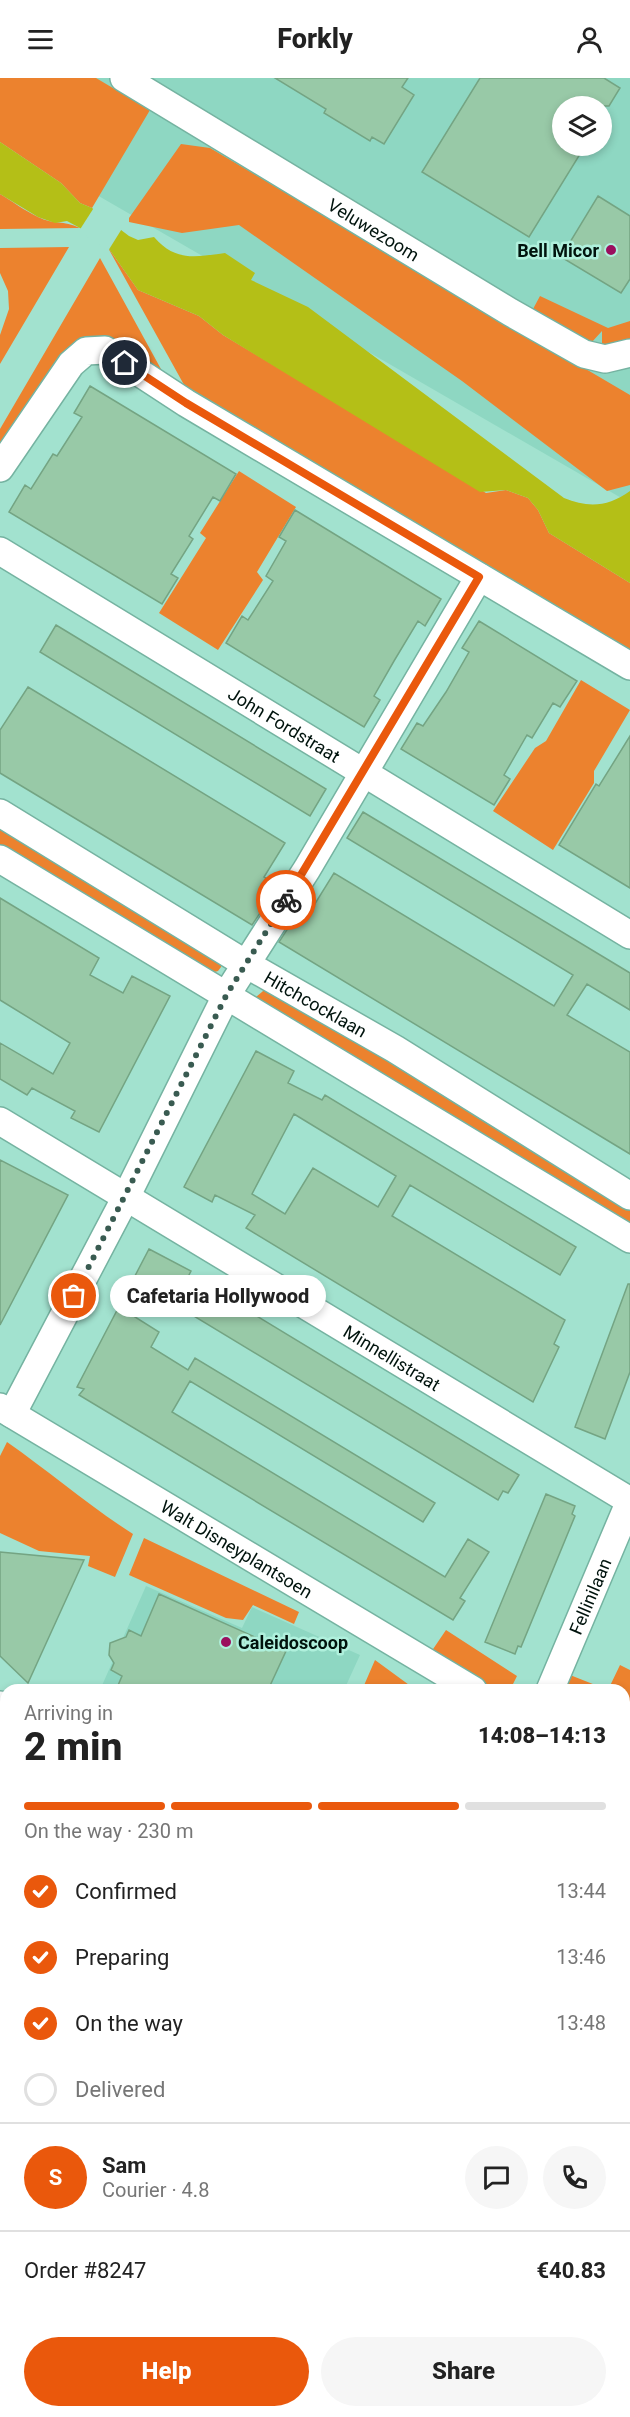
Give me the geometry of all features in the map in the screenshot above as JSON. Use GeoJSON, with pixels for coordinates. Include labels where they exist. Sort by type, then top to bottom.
{"type":"FeatureCollection","features":[{"type":"Feature","properties":{"kind":"street","name":"Veluwezoom"},"geometry":{"type":"LineString","coordinates":[[124,78],[510,312],[584,354],[605,359],[630,353]]}},
{"type":"Feature","properties":{"kind":"street"},"geometry":{"type":"LineString","coordinates":[[0,468],[70,364],[86,351],[105,350],[186,403],[630,666]]}},
{"type":"Feature","properties":{"kind":"street","name":"John Fordstraat"},"geometry":{"type":"LineString","coordinates":[[0,551],[630,935]]}},
{"type":"Feature","properties":{"kind":"street"},"geometry":{"type":"LineString","coordinates":[[6,1411],[126,1197],[227,994],[364,773],[479,577]]}},
{"type":"Feature","properties":{"kind":"street","name":"Hitchcocklaan"},"geometry":{"type":"LineString","coordinates":[[0,813],[246,964],[395,1049],[630,1196]]}},
{"type":"Feature","properties":{"kind":"street","name":"Hitchcocklaan"},"geometry":{"type":"LineString","coordinates":[[0,859],[630,1239]]}},
{"type":"Feature","properties":{"kind":"street","name":"Minnellistraat"},"geometry":{"type":"LineString","coordinates":[[0,1121],[630,1501]]}},
{"type":"Feature","properties":{"kind":"street","name":"Walt Disneyplantsoen"},"geometry":{"type":"LineString","coordinates":[[6,1411],[463,1684]]}},
{"type":"Feature","properties":{"kind":"street","name":"Fellinilaan"},"geometry":{"type":"LineString","coordinates":[[553,1684],[630,1501]]}},
{"type":"Feature","properties":{"kind":"shaded area"},"geometry":{"type":"Polygon","coordinates":[[[0,78],[630,78],[630,503],[0,139],[0,78]]]}},
{"type":"Feature","properties":{"kind":"shaded area"},"geometry":{"type":"Polygon","coordinates":[[[0,78],[96,78],[150,110],[92,208],[80,203],[61,183],[0,142],[0,78]]]}},
{"type":"Feature","properties":{"kind":"shaded area"},"geometry":{"type":"Polygon","coordinates":[[[0,142],[61,183],[80,203],[92,208],[129,236],[138,240],[154,237],[170,251],[186,256],[225,253],[255,273],[251,280],[308,307],[564,498],[581,503],[598,504],[614,500],[630,491],[630,583],[549,533],[538,510],[528,498],[506,490],[480,492],[223,335],[199,316],[138,290],[107,246],[80,228],[67,221],[55,223],[38,217],[0,194],[0,142]]]}},
{"type":"Feature","properties":{"kind":"shaded area"},"geometry":{"type":"Polygon","coordinates":[[[181,144],[210,148],[630,395],[630,485],[607,491],[462,381],[239,225],[182,233],[129,222],[129,218],[181,144]]]}},
{"type":"Feature","properties":{"kind":"shaded area"},"geometry":{"type":"Polygon","coordinates":[[[0,194],[28,212],[44,219],[80,228],[0,229],[0,194]]]}},
{"type":"Feature","properties":{"kind":"shaded area"},"geometry":{"type":"Polygon","coordinates":[[[107,246],[138,290],[199,316],[223,335],[486,493],[506,490],[528,498],[538,510],[549,533],[630,583],[630,655],[188,392],[107,246]]]}},
{"type":"Feature","properties":{"kind":"shaded area"},"geometry":{"type":"Polygon","coordinates":[[[69,247],[0,364],[0,335],[9,309],[8,291],[0,273],[0,248],[69,247]]]}},
{"type":"Feature","properties":{"kind":"shaded area"},"geometry":{"type":"Polygon","coordinates":[[[100,258],[167,380],[90,341],[0,456],[0,429],[100,258]]]}},
{"type":"Feature","properties":{"kind":"shaded area"},"geometry":{"type":"Polygon","coordinates":[[[540,296],[608,328],[630,321],[630,341],[602,345],[602,331],[591,343],[533,309],[540,296]]]}},
{"type":"Feature","properties":{"kind":"shaded area"},"geometry":{"type":"Polygon","coordinates":[[[239,471],[296,507],[257,572],[263,580],[218,650],[159,613],[206,538],[200,533],[239,471]]]}},
{"type":"Feature","properties":{"kind":"shaded area"},"geometry":{"type":"Polygon","coordinates":[[[581,680],[630,710],[594,771],[594,783],[553,850],[493,811],[535,748],[546,741],[581,680]]]}},
{"type":"Feature","properties":{"kind":"shaded area"},"geometry":{"type":"Polygon","coordinates":[[[0,824],[221,961],[221,967],[218,971],[211,973],[0,845],[0,824]]]}},
{"type":"Feature","properties":{"kind":"shaded area"},"geometry":{"type":"Polygon","coordinates":[[[269,986],[630,1202],[630,1227],[259,1002],[256,997],[269,986]]]}},
{"type":"Feature","properties":{"kind":"shaded area"},"geometry":{"type":"Polygon","coordinates":[[[7,1442],[133,1534],[115,1577],[88,1566],[90,1556],[39,1551],[0,1533],[0,1456],[7,1442]]]}},
{"type":"Feature","properties":{"kind":"shaded area"},"geometry":{"type":"Polygon","coordinates":[[[144,1538],[299,1612],[294,1624],[253,1605],[243,1620],[226,1618],[129,1575],[144,1538]]]}},
{"type":"Feature","properties":{"kind":"shaded area","name":"Caleidoscoop"},"geometry":{"type":"Polygon","coordinates":[[[146,1586],[242,1628],[252,1607],[360,1655],[347,1684],[103,1684],[146,1586]]]}},
{"type":"Feature","properties":{"kind":"shaded area"},"geometry":{"type":"Polygon","coordinates":[[[446,1630],[517,1676],[513,1684],[479,1684],[429,1655],[446,1630]]]}},
{"type":"Feature","properties":{"kind":"shaded area"},"geometry":{"type":"Polygon","coordinates":[[[375,1660],[408,1684],[365,1684],[375,1660]]]}},
{"type":"Feature","properties":{"kind":"shaded area"},"geometry":{"type":"Polygon","coordinates":[[[620,1665],[630,1670],[630,1684],[611,1684],[620,1665]]]}},
{"type":"Feature","properties":{"kind":"shaded area"},"geometry":{"type":"Polygon","coordinates":[[[570,1675],[593,1684],[565,1684],[570,1675]]]}},
{"type":"Feature","properties":{"kind":"pier"},"geometry":{"type":"Polygon","coordinates":[[[95,206],[123,227],[108,251],[79,231],[95,206]]]}},
{"type":"Feature","properties":{"kind":"building"},"geometry":{"type":"Polygon","coordinates":[[[275,78],[408,78],[402,87],[414,95],[384,144],[372,137],[370,141],[324,113],[326,109],[275,78]]]}},
{"type":"Feature","properties":{"kind":"building"},"geometry":{"type":"Polygon","coordinates":[[[480,78],[604,78],[620,88],[612,101],[612,96],[552,96],[552,156],[579,156],[529,237],[422,172],[480,78]]]}},
{"type":"Feature","properties":{"kind":"building"},"geometry":{"type":"Polygon","coordinates":[[[598,196],[630,216],[630,279],[621,293],[561,257],[598,196]]]}},
{"type":"Feature","properties":{"kind":"building"},"geometry":{"type":"Polygon","coordinates":[[[90,386],[236,474],[220,501],[213,497],[189,536],[193,539],[171,574],[178,578],[162,604],[9,512],[25,485],[31,489],[53,454],[57,456],[82,417],[74,413],[90,386]]]}},
{"type":"Feature","properties":{"kind":"building"},"geometry":{"type":"Polygon","coordinates":[[[295,510],[441,599],[425,626],[418,621],[374,696],[380,700],[364,727],[226,643],[242,616],[248,620],[273,581],[266,576],[286,541],[279,537],[295,510]]]}},
{"type":"Feature","properties":{"kind":"building"},"geometry":{"type":"Polygon","coordinates":[[[479,621],[577,681],[560,707],[553,703],[532,738],[527,735],[504,775],[510,779],[494,805],[401,749],[417,723],[423,726],[446,692],[469,652],[462,648],[479,621]]]}},
{"type":"Feature","properties":{"kind":"building"},"geometry":{"type":"Polygon","coordinates":[[[56,625],[326,789],[310,816],[40,652],[56,625]]]}},
{"type":"Feature","properties":{"kind":"building"},"geometry":{"type":"Polygon","coordinates":[[[28,687],[285,843],[264,877],[278,886],[252,925],[0,773],[0,730],[28,687]]]}},
{"type":"Feature","properties":{"kind":"building"},"geometry":{"type":"Polygon","coordinates":[[[630,736],[630,888],[559,845],[596,784],[599,786],[630,736]]]}},
{"type":"Feature","properties":{"kind":"building"},"geometry":{"type":"Polygon","coordinates":[[[363,812],[630,973],[630,1010],[587,984],[567,1015],[630,1052],[630,1154],[279,942],[305,902],[313,907],[334,873],[554,1006],[573,975],[347,838],[363,812]]]}},
{"type":"Feature","properties":{"kind":"building"},"geometry":{"type":"Polygon","coordinates":[[[0,898],[99,958],[90,975],[123,993],[132,976],[170,996],[99,1132],[71,1118],[75,1111],[32,1088],[27,1095],[0,1079],[0,1043],[53,1074],[70,1043],[0,1000],[0,898]]]}},
{"type":"Feature","properties":{"kind":"building"},"geometry":{"type":"Polygon","coordinates":[[[256,1051],[294,1071],[288,1083],[322,1100],[325,1095],[576,1247],[560,1275],[410,1185],[392,1216],[565,1320],[554,1344],[559,1347],[533,1402],[246,1228],[255,1215],[215,1195],[212,1202],[184,1187],[256,1051]],[[294,1114],[252,1194],[285,1214],[313,1168],[378,1207],[396,1176],[294,1114]]]}},
{"type":"Feature","properties":{"kind":"building"},"geometry":{"type":"Polygon","coordinates":[[[0,1160],[68,1195],[0,1325],[0,1160]]]}},
{"type":"Feature","properties":{"kind":"building"},"geometry":{"type":"Polygon","coordinates":[[[149,1249],[191,1271],[189,1275],[519,1475],[508,1493],[503,1491],[498,1500],[151,1290],[135,1317],[159,1332],[151,1347],[188,1370],[195,1358],[435,1503],[423,1522],[190,1381],[172,1412],[445,1577],[468,1539],[489,1552],[460,1598],[465,1601],[453,1620],[79,1395],[84,1389],[77,1387],[149,1249]]]}},
{"type":"Feature","properties":{"kind":"building"},"geometry":{"type":"Polygon","coordinates":[[[628,1284],[630,1284],[630,1372],[605,1439],[575,1427],[628,1284]]]}},
{"type":"Feature","properties":{"kind":"building"},"geometry":{"type":"Polygon","coordinates":[[[546,1494],[575,1506],[572,1514],[575,1516],[521,1647],[518,1646],[515,1654],[485,1642],[546,1494]]]}},
{"type":"Feature","properties":{"kind":"building"},"geometry":{"type":"Polygon","coordinates":[[[0,1552],[84,1560],[28,1683],[0,1656],[0,1552]]]}},
{"type":"Feature","properties":{"kind":"building"},"geometry":{"type":"Polygon","coordinates":[[[159,1594],[286,1651],[271,1684],[119,1684],[122,1676],[111,1670],[114,1663],[109,1655],[110,1643],[126,1637],[129,1630],[141,1636],[159,1594]]]}},
{"type":"Feature","properties":{"kind":"way so far"},"geometry":{"type":"LineString","coordinates":[[74,1296],[227,994],[286,900]]}},
{"type":"Feature","properties":{"kind":"place","name":"Bell Micor"},"geometry":{"type":"Point","coordinates":[611,250]}},
{"type":"Feature","properties":{"kind":"place","name":"Cafetaria Hollywood"},"geometry":{"type":"Point","coordinates":[74,1296]}},
{"type":"Feature","properties":{"kind":"place","name":"Caleidoscoop"},"geometry":{"type":"Point","coordinates":[226,1642]}},
{"type":"Feature","properties":{"kind":"route"},"geometry":{"type":"LineString","coordinates":[[125,363],[186,403],[479,577],[364,773],[286,900]]}}]}
